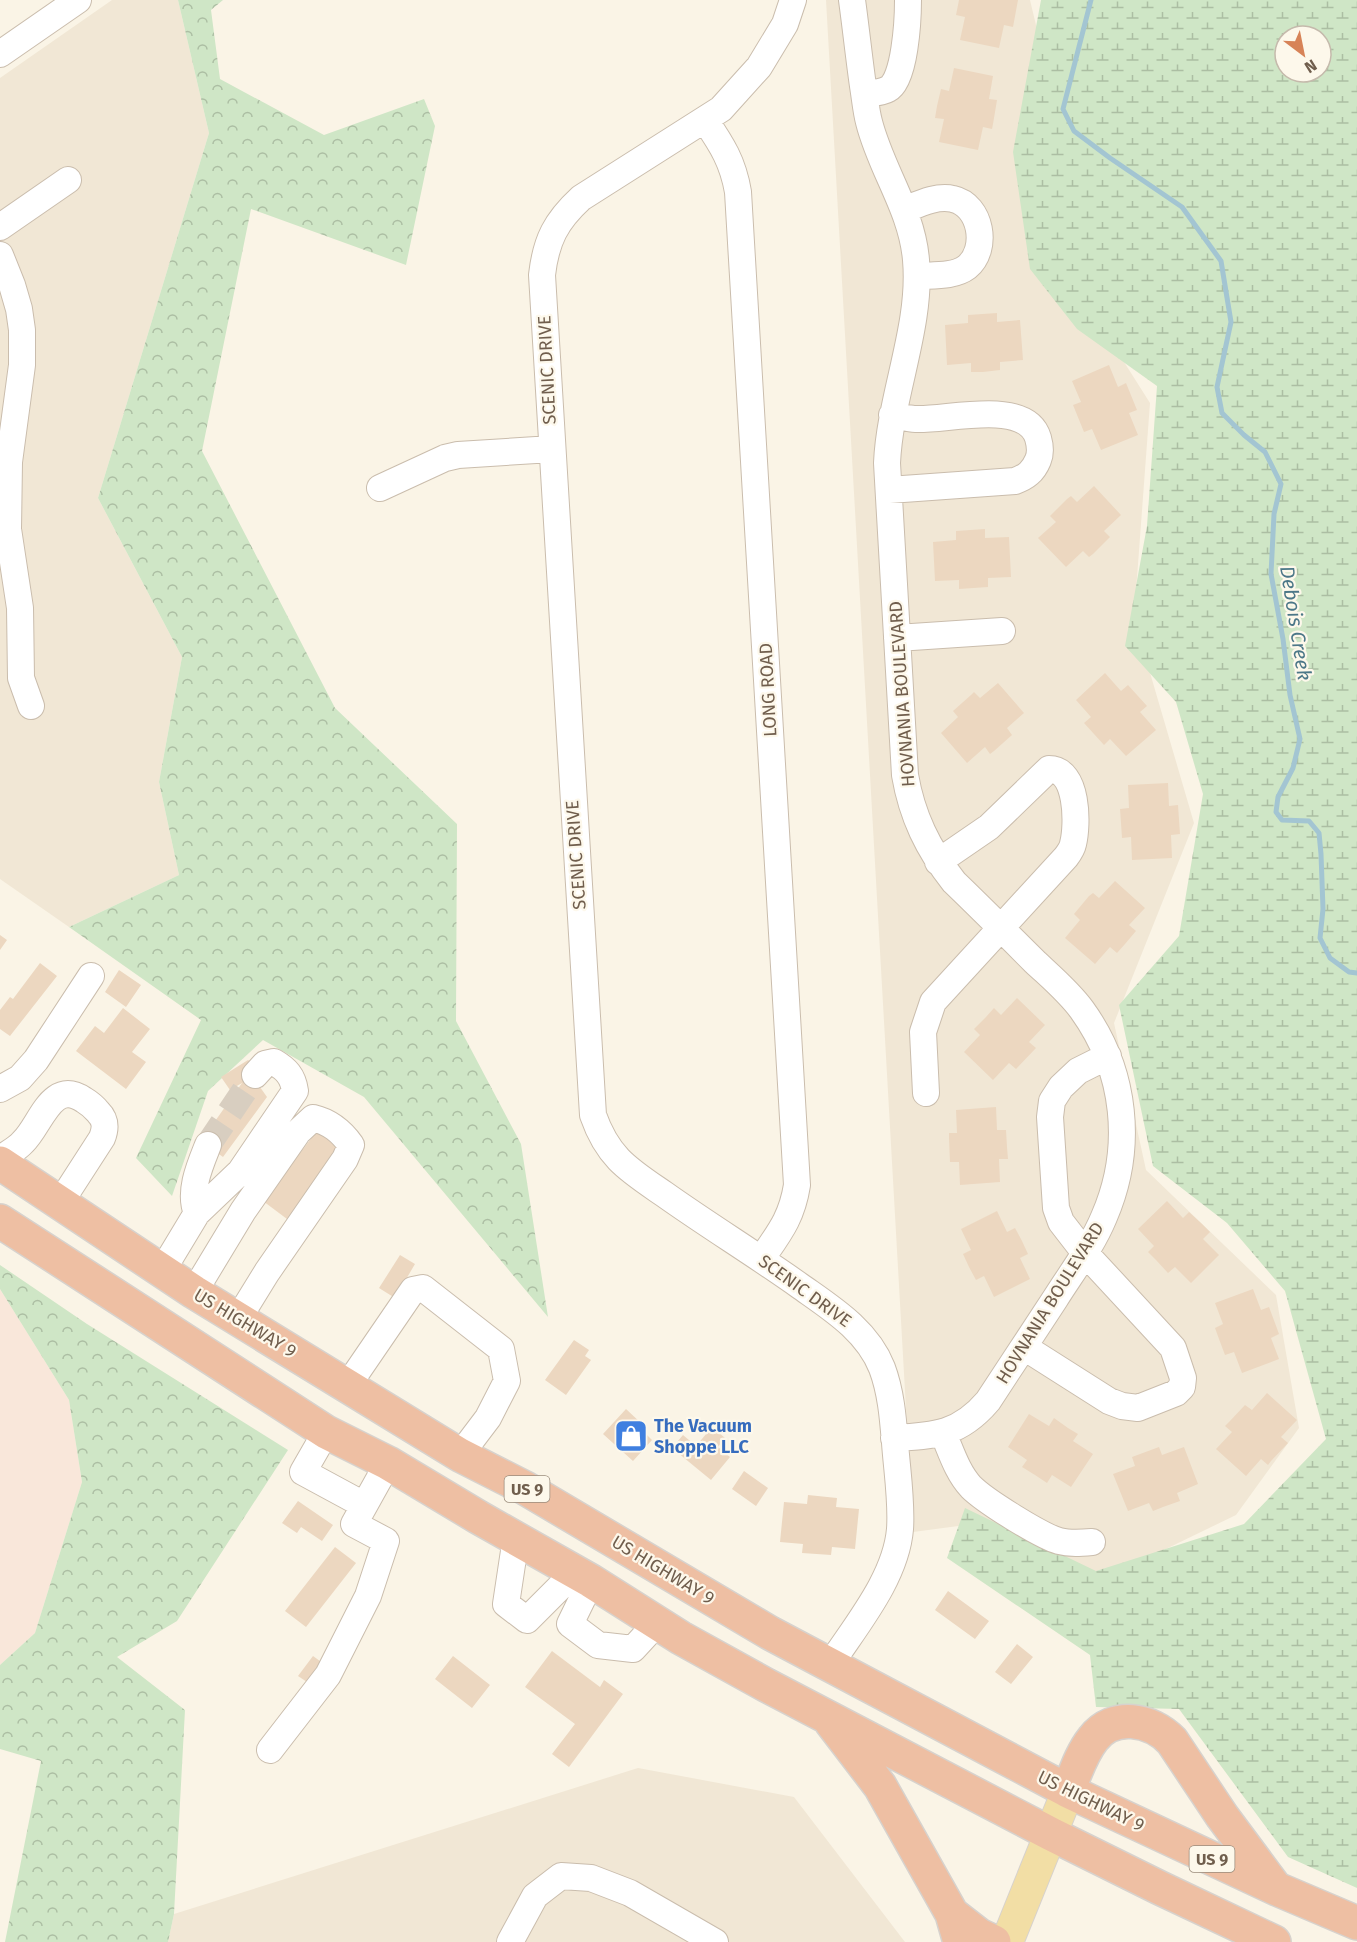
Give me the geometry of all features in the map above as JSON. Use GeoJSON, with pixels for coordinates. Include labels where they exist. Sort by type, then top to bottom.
{"type":"FeatureCollection","features":[{"type":"Feature","properties":{"kind":"highway","name":"US HIGHWAY 9"},"geometry":{"type":"LineString","coordinates":[[0,1161],[162,1271],[238,1319],[460,1455],[525,1488],[770,1633],[1068,1791],[1277,1889],[1357,1923]]}},
{"type":"Feature","properties":{"kind":"highway","name":"US 9"},"geometry":{"type":"LineString","coordinates":[[0,1221],[326,1432],[388,1463],[757,1680],[1052,1834],[1274,1942]]}},
{"type":"Feature","properties":{"kind":"highway"},"geometry":{"type":"LineString","coordinates":[[826,1716],[880,1786],[956,1928],[994,1942]]}},
{"type":"Feature","properties":{"kind":"highway"},"geometry":{"type":"LineString","coordinates":[[1068,1791],[1093,1738],[1105,1728],[1117,1723],[1132,1721],[1148,1724],[1163,1732],[1172,1741],[1222,1816],[1277,1889]]}},
{"type":"Feature","properties":{"kind":"main road"},"geometry":{"type":"LineString","coordinates":[[1007,1942],[1068,1791]]}},
{"type":"Feature","properties":{"kind":"street"},"geometry":{"type":"LineString","coordinates":[[0,54],[78,0]]}},
{"type":"Feature","properties":{"kind":"street","name":"SCENIC DRIVE"},"geometry":{"type":"LineString","coordinates":[[793,0],[785,24],[759,68],[721,109],[581,198],[566,212],[551,236],[544,256],[542,274],[591,1104],[606,1144],[624,1166],[682,1207],[762,1258],[843,1317],[867,1342],[881,1366],[890,1393],[900,1527],[894,1559],[875,1596],[830,1665]]}},
{"type":"Feature","properties":{"kind":"street","name":"HOVNANIA BOULEVARD"},"geometry":{"type":"LineString","coordinates":[[852,0],[868,121],[912,234],[918,276],[914,312],[888,438],[887,463],[905,775],[909,799],[917,822],[938,862],[954,882],[1069,994],[1093,1026],[1108,1056],[1120,1096],[1123,1142],[1112,1197],[1103,1219],[1085,1253],[988,1401],[979,1412],[962,1425],[943,1433],[929,1437],[894,1438]]}},
{"type":"Feature","properties":{"kind":"street"},"geometry":{"type":"LineString","coordinates":[[864,94],[889,89],[899,78],[908,0]]}},
{"type":"Feature","properties":{"kind":"street","name":"LONG ROAD"},"geometry":{"type":"LineString","coordinates":[[705,120],[729,158],[738,192],[797,1185],[787,1222],[762,1258]]}},
{"type":"Feature","properties":{"kind":"street"},"geometry":{"type":"LineString","coordinates":[[0,227],[68,180]]}},
{"type":"Feature","properties":{"kind":"street"},"geometry":{"type":"LineString","coordinates":[[904,210],[941,197],[954,199],[968,205],[980,230],[979,249],[966,268],[949,274],[918,276]]}},
{"type":"Feature","properties":{"kind":"street"},"geometry":{"type":"LineString","coordinates":[[0,255],[19,309],[23,349],[5,461],[8,529],[21,608],[21,678],[31,706]]}},
{"type":"Feature","properties":{"kind":"street"},"geometry":{"type":"LineString","coordinates":[[889,490],[1015,481],[1030,473],[1039,457],[1040,450],[1038,436],[1033,427],[1017,417],[988,415],[914,420],[892,415]]}},
{"type":"Feature","properties":{"kind":"street"},"geometry":{"type":"LineString","coordinates":[[380,488],[445,458],[458,455],[552,449]]}},
{"type":"Feature","properties":{"kind":"street"},"geometry":{"type":"LineString","coordinates":[[897,638],[1002,631]]}},
{"type":"Feature","properties":{"kind":"street"},"geometry":{"type":"LineString","coordinates":[[926,1093],[923,1032],[933,1002],[1073,848],[1074,800],[1071,785],[1062,773],[1049,769],[989,827],[938,862]]}},
{"type":"Feature","properties":{"kind":"street"},"geometry":{"type":"LineString","coordinates":[[0,1089],[20,1078],[36,1060],[91,976]]}},
{"type":"Feature","properties":{"kind":"street"},"geometry":{"type":"LineString","coordinates":[[1024,1347],[1109,1401],[1122,1406],[1138,1408],[1176,1393],[1182,1387],[1183,1378],[1173,1348],[1085,1253],[1061,1222],[1056,1208],[1050,1117],[1052,1101],[1061,1087],[1078,1071],[1108,1056]]}},
{"type":"Feature","properties":{"kind":"street"},"geometry":{"type":"LineString","coordinates":[[162,1271],[197,1213],[240,1172],[294,1091],[294,1080],[284,1068],[274,1062],[266,1064],[255,1075]]}},
{"type":"Feature","properties":{"kind":"street"},"geometry":{"type":"LineString","coordinates":[[0,1161],[24,1142],[51,1102],[59,1096],[68,1093],[89,1103],[104,1120],[105,1129],[102,1138],[60,1203]]}},
{"type":"Feature","properties":{"kind":"street"},"geometry":{"type":"LineString","coordinates":[[194,1292],[243,1211],[298,1132],[313,1118],[326,1121],[343,1134],[351,1145],[345,1159],[267,1272],[238,1319]]}},
{"type":"Feature","properties":{"kind":"street"},"geometry":{"type":"LineString","coordinates":[[197,1213],[194,1194],[208,1145]]}},
{"type":"Feature","properties":{"kind":"street"},"geometry":{"type":"LineString","coordinates":[[348,1385],[413,1290],[423,1288],[501,1349],[507,1381],[488,1418],[460,1455]]}},
{"type":"Feature","properties":{"kind":"street"},"geometry":{"type":"LineString","coordinates":[[326,1432],[303,1472],[364,1505]]}},
{"type":"Feature","properties":{"kind":"street"},"geometry":{"type":"LineString","coordinates":[[943,1433],[957,1467],[971,1487],[984,1497],[1042,1534],[1060,1541],[1092,1542]]}},
{"type":"Feature","properties":{"kind":"street"},"geometry":{"type":"LineString","coordinates":[[270,1750],[328,1675],[368,1596],[386,1541],[354,1524],[388,1463]]}},
{"type":"Feature","properties":{"kind":"street"},"geometry":{"type":"LineString","coordinates":[[516,1538],[506,1604],[527,1620],[583,1576]]}},
{"type":"Feature","properties":{"kind":"street"},"geometry":{"type":"LineString","coordinates":[[583,1576],[570,1623],[598,1645],[633,1649],[657,1623]]}},
{"type":"Feature","properties":{"kind":"street"},"geometry":{"type":"LineString","coordinates":[[510,1942],[535,1896],[561,1876],[591,1878],[630,1893],[716,1942]]}},
{"type":"Feature","properties":{"kind":"shaded area"},"geometry":{"type":"Polygon","coordinates":[[[112,0],[178,0],[209,133],[98,498],[182,657],[159,782],[179,875],[69,927],[0,879],[0,78],[112,0]]]}},
{"type":"Feature","properties":{"kind":"shaded area"},"geometry":{"type":"Polygon","coordinates":[[[826,0],[1030,0],[1112,343],[1150,403],[1134,618],[1194,823],[1114,1023],[1146,1170],[1276,1295],[1299,1428],[1236,1515],[1073,1594],[966,1525],[913,1532],[826,0]]]}},
{"type":"Feature","properties":{"kind":"shaded area"},"geometry":{"type":"Polygon","coordinates":[[[0,1289],[69,1400],[82,1482],[35,1633],[0,1665],[0,1289]]]}},
{"type":"Feature","properties":{"kind":"shaded area"},"geometry":{"type":"Polygon","coordinates":[[[638,1768],[794,1797],[905,1942],[168,1942],[174,1914],[638,1768]]]}},
{"type":"Feature","properties":{"kind":"green space"},"geometry":{"type":"Polygon","coordinates":[[[178,0],[223,0],[211,10],[220,79],[324,135],[424,99],[435,126],[406,265],[251,209],[202,451],[335,708],[457,824],[456,1021],[521,1144],[548,1317],[364,1097],[263,1040],[208,1091],[172,1196],[136,1158],[201,1020],[69,927],[179,875],[159,782],[182,657],[98,498],[209,133],[178,0]]]}},
{"type":"Feature","properties":{"kind":"green space"},"geometry":{"type":"Polygon","coordinates":[[[1041,0],[1357,0],[1357,1888],[1288,1857],[1179,1709],[1096,1707],[1090,1655],[947,1558],[965,1508],[1096,1571],[1244,1524],[1326,1439],[1285,1291],[1227,1223],[1153,1166],[1119,1005],[1179,936],[1203,794],[1176,702],[1125,646],[1147,526],[1157,386],[1077,329],[1030,269],[1013,152],[1041,0]]]}},
{"type":"Feature","properties":{"kind":"green space"},"geometry":{"type":"Polygon","coordinates":[[[0,1265],[87,1324],[288,1450],[177,1621],[117,1657],[185,1710],[174,1914],[168,1942],[5,1942],[41,1761],[0,1749],[0,1665],[35,1633],[82,1482],[69,1400],[0,1289],[0,1265]]]}},
{"type":"Feature","properties":{"kind":"building"},"geometry":{"type":"Polygon","coordinates":[[[959,0],[1018,0],[1013,27],[1004,25],[999,48],[960,40],[965,17],[956,15],[959,0]]]}},
{"type":"Feature","properties":{"kind":"building"},"geometry":{"type":"Polygon","coordinates":[[[954,68],[993,76],[989,99],[997,100],[992,129],[983,127],[978,150],[939,142],[944,119],[935,118],[937,106],[941,89],[949,91],[954,68]]]}},
{"type":"Feature","properties":{"kind":"building"},"geometry":{"type":"Polygon","coordinates":[[[997,313],[997,322],[1020,320],[1023,360],[1000,362],[1000,370],[983,372],[971,372],[971,363],[947,365],[945,325],[968,323],[968,315],[997,313]]]}},
{"type":"Feature","properties":{"kind":"building"},"geometry":{"type":"Polygon","coordinates":[[[1109,365],[1118,387],[1126,383],[1137,410],[1129,413],[1138,435],[1101,450],[1092,429],[1084,432],[1073,405],[1081,402],[1072,381],[1109,365]]]}},
{"type":"Feature","properties":{"kind":"building"},"geometry":{"type":"Polygon","coordinates":[[[1094,486],[1121,515],[1104,531],[1110,537],[1093,554],[1089,557],[1083,551],[1066,567],[1038,538],[1056,522],[1050,516],[1067,499],[1071,496],[1077,502],[1094,486]]]}},
{"type":"Feature","properties":{"kind":"building"},"geometry":{"type":"Polygon","coordinates":[[[985,529],[985,538],[1009,537],[1011,577],[988,578],[988,587],[959,589],[959,580],[935,581],[933,542],[956,540],[956,531],[985,529]]]}},
{"type":"Feature","properties":{"kind":"building"},"geometry":{"type":"Polygon","coordinates":[[[1105,673],[1121,691],[1128,685],[1147,706],[1140,712],[1156,730],[1126,756],[1110,739],[1104,745],[1084,723],[1091,717],[1076,700],[1105,673]]]}},
{"type":"Feature","properties":{"kind":"building"},"geometry":{"type":"Polygon","coordinates":[[[998,683],[1024,713],[1007,728],[1012,735],[994,751],[990,754],[985,747],[967,763],[941,733],[958,717],[953,711],[974,692],[980,698],[998,683]]]}},
{"type":"Feature","properties":{"kind":"building"},"geometry":{"type":"Polygon","coordinates":[[[1168,783],[1169,806],[1178,805],[1180,834],[1171,835],[1172,858],[1132,860],[1131,837],[1122,838],[1120,809],[1129,808],[1128,785],[1168,783]]]}},
{"type":"Feature","properties":{"kind":"building"},"geometry":{"type":"Polygon","coordinates":[[[1115,881],[1145,908],[1129,925],[1136,931],[1117,953],[1110,947],[1095,964],[1065,938],[1080,920],[1074,914],[1089,896],[1093,893],[1099,898],[1115,881]]]}},
{"type":"Feature","properties":{"kind":"building"},"geometry":{"type":"Polygon","coordinates":[[[0,935],[7,940],[0,950],[0,935]]]}},
{"type":"Feature","properties":{"kind":"building"},"geometry":{"type":"Polygon","coordinates":[[[40,963],[57,976],[10,1036],[0,1029],[0,1010],[10,997],[13,999],[40,963]]]}},
{"type":"Feature","properties":{"kind":"building"},"geometry":{"type":"Polygon","coordinates":[[[119,970],[141,985],[126,1007],[105,992],[119,970]]]}},
{"type":"Feature","properties":{"kind":"building"},"geometry":{"type":"Polygon","coordinates":[[[1017,998],[1045,1025],[1029,1042],[1036,1048],[1016,1069],[1009,1063],[993,1080],[964,1052],[980,1035],[974,1029],[994,1008],[1001,1015],[1017,998]]]}},
{"type":"Feature","properties":{"kind":"building"},"geometry":{"type":"Polygon","coordinates":[[[123,1008],[150,1029],[132,1052],[146,1062],[126,1089],[76,1051],[95,1026],[104,1033],[123,1008]]]}},
{"type":"Feature","properties":{"kind":"building"},"geometry":{"type":"Polygon","coordinates":[[[248,1060],[254,1064],[255,1080],[267,1097],[223,1157],[201,1141],[242,1083],[230,1090],[221,1077],[248,1060]]]}},
{"type":"Feature","properties":{"kind":"building"},"geometry":{"type":"Polygon","coordinates":[[[996,1107],[997,1130],[1006,1130],[1008,1159],[999,1159],[1000,1182],[960,1185],[959,1162],[950,1162],[949,1133],[957,1133],[956,1110],[996,1107]]]}},
{"type":"Feature","properties":{"kind":"building"},"geometry":{"type":"Polygon","coordinates":[[[320,1127],[344,1145],[287,1219],[263,1201],[320,1127]]]}},
{"type":"Feature","properties":{"kind":"building"},"geometry":{"type":"Polygon","coordinates":[[[1167,1201],[1183,1218],[1189,1212],[1210,1232],[1203,1239],[1219,1255],[1191,1283],[1175,1267],[1168,1273],[1148,1252],[1154,1246],[1138,1229],[1167,1201]]]}},
{"type":"Feature","properties":{"kind":"building"},"geometry":{"type":"Polygon","coordinates":[[[997,1211],[1007,1232],[1015,1228],[1022,1241],[1028,1254],[1020,1258],[1030,1279],[994,1297],[984,1276],[976,1280],[969,1267],[963,1254],[971,1250],[961,1229],[997,1211]]]}},
{"type":"Feature","properties":{"kind":"building"},"geometry":{"type":"Polygon","coordinates":[[[400,1255],[415,1264],[395,1298],[379,1288],[400,1255]]]}},
{"type":"Feature","properties":{"kind":"building"},"geometry":{"type":"Polygon","coordinates":[[[1253,1289],[1261,1310],[1269,1307],[1275,1323],[1279,1334],[1271,1338],[1279,1359],[1242,1373],[1234,1352],[1225,1355],[1215,1328],[1223,1324],[1215,1303],[1253,1289]]]}},
{"type":"Feature","properties":{"kind":"building"},"geometry":{"type":"Polygon","coordinates":[[[574,1340],[589,1350],[585,1356],[591,1360],[566,1395],[545,1380],[574,1340]]]}},
{"type":"Feature","properties":{"kind":"building"},"geometry":{"type":"Polygon","coordinates":[[[1267,1393],[1297,1420],[1281,1437],[1288,1443],[1268,1465],[1261,1459],[1246,1476],[1216,1449],[1232,1432],[1225,1426],[1245,1405],[1252,1410],[1267,1393]]]}},
{"type":"Feature","properties":{"kind":"building"},"geometry":{"type":"Polygon","coordinates":[[[626,1409],[642,1424],[639,1427],[652,1440],[633,1461],[603,1434],[626,1409]]]}},
{"type":"Feature","properties":{"kind":"building"},"geometry":{"type":"Polygon","coordinates":[[[1029,1414],[1049,1426],[1054,1418],[1078,1434],[1073,1441],[1093,1454],[1071,1487],[1052,1475],[1047,1483],[1022,1467],[1027,1460],[1008,1447],[1029,1414]]]}},
{"type":"Feature","properties":{"kind":"building"},"geometry":{"type":"Polygon","coordinates":[[[712,1427],[725,1438],[718,1447],[730,1457],[711,1480],[672,1448],[683,1435],[696,1446],[712,1427]]]}},
{"type":"Feature","properties":{"kind":"building"},"geometry":{"type":"Polygon","coordinates":[[[1159,1447],[1162,1455],[1184,1447],[1198,1484],[1177,1493],[1180,1501],[1153,1511],[1149,1503],[1128,1511],[1113,1474],[1135,1466],[1132,1457],[1159,1447]]]}},
{"type":"Feature","properties":{"kind":"building"},"geometry":{"type":"Polygon","coordinates":[[[744,1471],[768,1488],[756,1506],[732,1489],[744,1471]]]}},
{"type":"Feature","properties":{"kind":"building"},"geometry":{"type":"Polygon","coordinates":[[[808,1495],[837,1498],[836,1507],[859,1509],[855,1549],[832,1547],[831,1555],[802,1553],[803,1544],[780,1542],[784,1502],[807,1504],[808,1495]]]}},
{"type":"Feature","properties":{"kind":"building"},"geometry":{"type":"Polygon","coordinates":[[[298,1501],[333,1525],[322,1541],[301,1527],[297,1533],[282,1523],[298,1501]]]}},
{"type":"Feature","properties":{"kind":"building"},"geometry":{"type":"Polygon","coordinates":[[[335,1547],[356,1563],[306,1627],[285,1611],[335,1547]]]}},
{"type":"Feature","properties":{"kind":"building"},"geometry":{"type":"Polygon","coordinates":[[[948,1591],[989,1621],[975,1639],[935,1610],[948,1591]]]}},
{"type":"Feature","properties":{"kind":"building"},"geometry":{"type":"Polygon","coordinates":[[[1017,1644],[1033,1657],[1011,1684],[995,1672],[1017,1644]]]}},
{"type":"Feature","properties":{"kind":"building"},"geometry":{"type":"Polygon","coordinates":[[[552,1651],[600,1687],[604,1680],[623,1694],[569,1767],[552,1754],[575,1724],[525,1687],[552,1651]]]}},
{"type":"Feature","properties":{"kind":"building"},"geometry":{"type":"Polygon","coordinates":[[[313,1656],[324,1664],[310,1684],[298,1676],[313,1656]]]}},
{"type":"Feature","properties":{"kind":"building"},"geometry":{"type":"Polygon","coordinates":[[[453,1656],[490,1685],[472,1708],[435,1679],[453,1656]]]}},
{"type":"Feature","properties":{"kind":"waterway","name":"Debois Creek"},"geometry":{"type":"LineString","coordinates":[[1091,0],[1063,109],[1074,131],[1182,207],[1221,261],[1231,322],[1217,387],[1222,413],[1265,452],[1281,484],[1274,514],[1271,574],[1290,695],[1300,739],[1293,768],[1278,797],[1276,812],[1282,820],[1309,821],[1319,833],[1323,909],[1320,938],[1330,958],[1349,972],[1357,973]]}},
{"type":"Feature","properties":{"kind":"tunnel"},"geometry":{"type":"LineString","coordinates":[[208,1145],[255,1075]]}},
{"type":"Feature","properties":{"kind":"place","name":"The Vacuum Shoppe LLC"},"geometry":{"type":"Point","coordinates":[631,1436]}}]}
